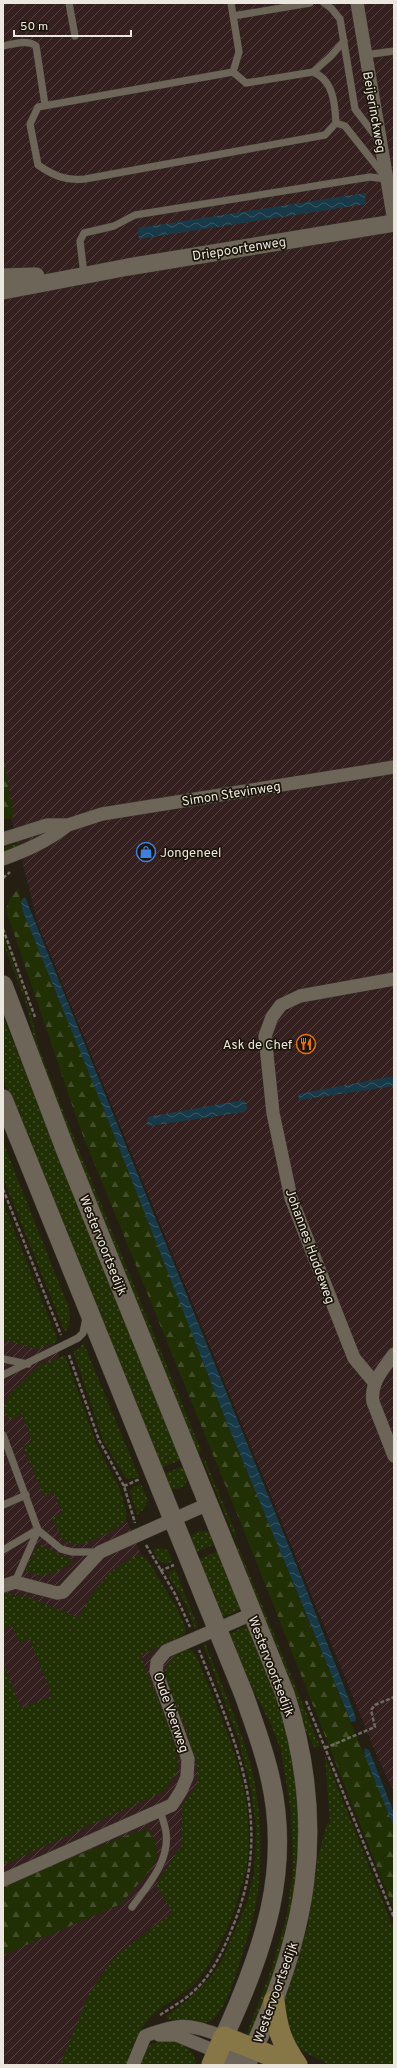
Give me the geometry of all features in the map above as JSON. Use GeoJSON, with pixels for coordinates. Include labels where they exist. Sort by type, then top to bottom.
{"type":"FeatureCollection","features":[{"type":"Feature","properties":{"kind":"main road","name":"Westervoortsedijk"},"geometry":{"type":"LineString","coordinates":[[3,985],[67,1154],[285,1694],[294,1722],[301,1758],[307,1810],[307,1855],[302,1906],[290,1956],[274,2001],[249,2059]]}},
{"type":"Feature","properties":{"kind":"main road"},"geometry":{"type":"LineString","coordinates":[[3,1099],[251,1716],[269,1774],[275,1814],[277,1869],[268,1923],[245,1990],[218,2051],[249,2059],[294,2065]]}},
{"type":"Feature","properties":{"kind":"main road"},"geometry":{"type":"LineString","coordinates":[[274,2001],[278,2031],[283,2043],[297,2065]]}},
{"type":"Feature","properties":{"kind":"street","name":"Beijerinckweg"},"geometry":{"type":"LineString","coordinates":[[357,3],[394,222]]}},
{"type":"Feature","properties":{"kind":"street","name":"Driepoortenweg"},"geometry":{"type":"LineString","coordinates":[[3,291],[84,275],[394,222]]}},
{"type":"Feature","properties":{"kind":"street","name":"Driepoortenweg"},"geometry":{"type":"LineString","coordinates":[[3,277],[84,275]]}},
{"type":"Feature","properties":{"kind":"street","name":"Simon Stevinweg"},"geometry":{"type":"LineString","coordinates":[[3,839],[47,825],[68,825],[102,814],[394,767]]}},
{"type":"Feature","properties":{"kind":"street","name":"Simon Stevinweg"},"geometry":{"type":"LineString","coordinates":[[3,859],[30,849],[53,837],[68,825]]}},
{"type":"Feature","properties":{"kind":"street","name":"Johannes Huddeweg"},"geometry":{"type":"LineString","coordinates":[[374,1382],[354,1358],[291,1198],[273,1113],[265,1036],[272,1017],[281,1006],[300,996],[394,980]]}},
{"type":"Feature","properties":{"kind":"street"},"geometry":{"type":"LineString","coordinates":[[394,1354],[374,1382],[372,1394],[373,1402],[394,1456]]}},
{"type":"Feature","properties":{"kind":"street"},"geometry":{"type":"LineString","coordinates":[[9,1584],[57,1593],[63,1592],[100,1552],[208,1504]]}},
{"type":"Feature","properties":{"kind":"street","name":"Oude Veerweg"},"geometry":{"type":"LineString","coordinates":[[3,1880],[172,1805],[181,1791],[187,1777],[188,1759],[156,1671],[157,1662],[166,1651],[252,1614]]}},
{"type":"Feature","properties":{"kind":"street"},"geometry":{"type":"LineString","coordinates":[[133,2065],[145,2036],[176,2035],[218,2051]]}},
{"type":"Feature","properties":{"kind":"lane"},"geometry":{"type":"LineString","coordinates":[[69,3],[74,36]]}},
{"type":"Feature","properties":{"kind":"lane"},"geometry":{"type":"LineString","coordinates":[[231,3],[239,52],[233,72]]}},
{"type":"Feature","properties":{"kind":"lane"},"geometry":{"type":"LineString","coordinates":[[233,16],[310,3]]}},
{"type":"Feature","properties":{"kind":"lane"},"geometry":{"type":"LineString","coordinates":[[324,3],[331,8],[340,19],[354,109],[380,141]]}},
{"type":"Feature","properties":{"kind":"lane"},"geometry":{"type":"LineString","coordinates":[[313,72],[331,56],[344,41]]}},
{"type":"Feature","properties":{"kind":"lane"},"geometry":{"type":"LineString","coordinates":[[3,46],[25,42],[32,43],[36,46],[45,105]]}},
{"type":"Feature","properties":{"kind":"lane"},"geometry":{"type":"LineString","coordinates":[[365,55],[394,51]]}},
{"type":"Feature","properties":{"kind":"lane"},"geometry":{"type":"LineString","coordinates":[[233,72],[246,83],[313,72],[323,76],[330,89],[336,123]]}},
{"type":"Feature","properties":{"kind":"lane"},"geometry":{"type":"LineString","coordinates":[[233,72],[38,107],[30,124],[38,165],[53,176],[77,180],[325,135],[336,123]]}},
{"type":"Feature","properties":{"kind":"lane"},"geometry":{"type":"LineString","coordinates":[[336,123],[345,126],[386,179]]}},
{"type":"Feature","properties":{"kind":"lane"},"geometry":{"type":"LineString","coordinates":[[84,275],[80,242],[84,234],[114,226],[135,215],[370,177],[386,179]]}},
{"type":"Feature","properties":{"kind":"lane"},"geometry":{"type":"LineString","coordinates":[[3,1375],[78,1338],[83,1333],[87,1310]]}},
{"type":"Feature","properties":{"kind":"lane"},"geometry":{"type":"LineString","coordinates":[[3,1359],[28,1364]]}},
{"type":"Feature","properties":{"kind":"lane"},"geometry":{"type":"LineString","coordinates":[[3,1435],[38,1530],[48,1541],[61,1549],[72,1552],[100,1552]]}},
{"type":"Feature","properties":{"kind":"lane"},"geometry":{"type":"LineString","coordinates":[[3,1505],[26,1495]]}},
{"type":"Feature","properties":{"kind":"lane"},"geometry":{"type":"LineString","coordinates":[[3,1550],[38,1530]]}},
{"type":"Feature","properties":{"kind":"lane"},"geometry":{"type":"LineString","coordinates":[[9,1584],[38,1530]]}},
{"type":"Feature","properties":{"kind":"lane"},"geometry":{"type":"LineString","coordinates":[[132,1907],[153,1878],[164,1858],[166,1831],[160,1811]]}},
{"type":"Feature","properties":{"kind":"path"},"geometry":{"type":"LineString","coordinates":[[3,1189],[65,1344],[100,1440],[124,1486],[130,1512],[140,1533],[181,1606],[195,1638],[230,1728],[243,1770],[251,1820],[251,1864],[241,1907],[214,1966],[194,1991],[154,2020],[145,2036]]}},
{"type":"Feature","properties":{"kind":"path","name":"Westervoortsedijk"},"geometry":{"type":"LineString","coordinates":[[304,1697],[394,1918]]}},
{"type":"Feature","properties":{"kind":"path"},"geometry":{"type":"LineString","coordinates":[[325,1748],[375,1728],[371,1710],[375,1705],[394,1697]]}},
{"type":"Feature","properties":{"kind":"shaded area"},"geometry":{"type":"Polygon","coordinates":[[[3,3],[394,3],[394,1793],[375,1751],[38,924],[3,785],[3,3]]]}},
{"type":"Feature","properties":{"kind":"shaded area"},"geometry":{"type":"Polygon","coordinates":[[[3,1214],[92,1439],[221,1742],[239,1838],[124,2019],[113,2065],[3,2065],[3,1214]]]}},
{"type":"Feature","properties":{"kind":"green space"},"geometry":{"type":"Polygon","coordinates":[[[3,756],[14,818],[3,819],[3,756]]]}},
{"type":"Feature","properties":{"kind":"green space"},"geometry":{"type":"Polygon","coordinates":[[[20,842],[22,846],[3,853],[3,848],[20,842]]]}},
{"type":"Feature","properties":{"kind":"green space"},"geometry":{"type":"Polygon","coordinates":[[[18,888],[22,909],[112,1130],[225,1418],[394,1827],[394,1910],[244,1531],[80,1128],[6,910],[9,900],[18,888]]]}},
{"type":"Feature","properties":{"kind":"green space"},"geometry":{"type":"Polygon","coordinates":[[[3,936],[31,1013],[38,1046],[201,1450],[198,1453],[38,1057],[27,1006],[3,942],[3,936]]]}},
{"type":"Feature","properties":{"kind":"green space"},"geometry":{"type":"Polygon","coordinates":[[[3,1017],[181,1460],[160,1468],[3,1078],[3,1017]]]}},
{"type":"Feature","properties":{"kind":"green space"},"geometry":{"type":"Polygon","coordinates":[[[3,1142],[69,1308],[70,1322],[66,1331],[64,1330],[3,1178],[3,1142]]]}},
{"type":"Feature","properties":{"kind":"green space"},"geometry":{"type":"Polygon","coordinates":[[[3,1202],[57,1338],[56,1342],[36,1349],[3,1339],[3,1202]]]}},
{"type":"Feature","properties":{"kind":"green space"},"geometry":{"type":"Polygon","coordinates":[[[82,1344],[84,1344],[139,1477],[128,1479],[125,1477],[104,1443],[73,1351],[80,1349],[82,1344]]]}},
{"type":"Feature","properties":{"kind":"green space"},"geometry":{"type":"Polygon","coordinates":[[[65,1355],[97,1446],[120,1489],[127,1514],[124,1523],[92,1541],[79,1544],[72,1544],[62,1539],[52,1518],[63,1513],[53,1492],[44,1496],[23,1446],[32,1442],[22,1414],[7,1420],[4,1408],[8,1396],[40,1365],[65,1355]]]}},
{"type":"Feature","properties":{"kind":"green space"},"geometry":{"type":"Polygon","coordinates":[[[202,1458],[205,1460],[236,1534],[235,1538],[202,1458]]]}},
{"type":"Feature","properties":{"kind":"green space"},"geometry":{"type":"Polygon","coordinates":[[[184,1466],[187,1480],[186,1483],[181,1488],[171,1489],[163,1474],[184,1466]]]}},
{"type":"Feature","properties":{"kind":"green space"},"geometry":{"type":"Polygon","coordinates":[[[141,1484],[148,1501],[143,1510],[137,1515],[130,1491],[133,1487],[141,1484]]]}},
{"type":"Feature","properties":{"kind":"green space"},"geometry":{"type":"Polygon","coordinates":[[[199,1531],[207,1531],[211,1535],[215,1544],[194,1553],[190,1540],[192,1535],[199,1531]]]}},
{"type":"Feature","properties":{"kind":"green space"},"geometry":{"type":"Polygon","coordinates":[[[237,1544],[320,1746],[315,1748],[305,1730],[290,1681],[236,1547],[237,1544]]]}},
{"type":"Feature","properties":{"kind":"green space"},"geometry":{"type":"Polygon","coordinates":[[[41,1545],[58,1554],[72,1559],[72,1561],[62,1569],[50,1574],[38,1575],[26,1570],[36,1547],[41,1545]]]}},
{"type":"Feature","properties":{"kind":"green space"},"geometry":{"type":"Polygon","coordinates":[[[157,1548],[168,1550],[172,1562],[166,1564],[158,1560],[153,1550],[157,1548]]]}},
{"type":"Feature","properties":{"kind":"green space"},"geometry":{"type":"Polygon","coordinates":[[[218,1551],[241,1609],[221,1618],[197,1560],[218,1551]]]}},
{"type":"Feature","properties":{"kind":"green space"},"geometry":{"type":"Polygon","coordinates":[[[139,1555],[147,1559],[177,1608],[186,1629],[184,1635],[141,1655],[175,1746],[177,1759],[176,1772],[164,1791],[3,1865],[3,1663],[21,1708],[52,1696],[30,1639],[19,1643],[12,1625],[3,1629],[3,1593],[31,1598],[79,1618],[90,1598],[103,1580],[120,1565],[139,1555]]]}},
{"type":"Feature","properties":{"kind":"green space"},"geometry":{"type":"Polygon","coordinates":[[[175,1569],[198,1627],[195,1629],[184,1601],[169,1577],[169,1572],[175,1569]]]}},
{"type":"Feature","properties":{"kind":"green space"},"geometry":{"type":"Polygon","coordinates":[[[248,1625],[278,1699],[294,1762],[300,1822],[292,1916],[271,1985],[249,2037],[246,2037],[272,1967],[287,1914],[293,1867],[291,1812],[281,1750],[272,1727],[227,1635],[248,1625]]]}},
{"type":"Feature","properties":{"kind":"green space"},"geometry":{"type":"Polygon","coordinates":[[[203,1644],[206,1645],[248,1754],[258,1805],[260,1823],[260,1861],[254,1914],[231,1989],[227,1999],[212,2020],[197,2023],[168,2020],[166,2016],[188,2000],[210,1978],[221,1962],[247,1902],[254,1874],[256,1828],[251,1789],[238,1738],[203,1644]]]}},
{"type":"Feature","properties":{"kind":"green space"},"geometry":{"type":"Polygon","coordinates":[[[185,1650],[192,1650],[196,1655],[223,1721],[244,1790],[248,1813],[249,1846],[247,1865],[240,1893],[223,1938],[204,1972],[194,1985],[151,2016],[134,2043],[126,2065],[60,2065],[89,1994],[114,1957],[173,1912],[156,1885],[182,1844],[182,1806],[195,1788],[198,1780],[198,1769],[183,1721],[167,1686],[164,1672],[175,1654],[185,1650]]]}},
{"type":"Feature","properties":{"kind":"green space"},"geometry":{"type":"Polygon","coordinates":[[[325,1756],[394,1929],[394,2065],[330,2065],[302,2051],[292,2043],[282,2007],[308,1925],[318,1857],[327,1824],[330,1823],[325,1756]]]}},
{"type":"Feature","properties":{"kind":"green space"},"geometry":{"type":"Polygon","coordinates":[[[149,1829],[155,1842],[158,1857],[150,1870],[121,1904],[3,1955],[3,1885],[133,1833],[149,1829]]]}},
{"type":"Feature","properties":{"kind":"green space"},"geometry":{"type":"Polygon","coordinates":[[[162,2039],[175,2041],[185,2046],[192,2053],[197,2065],[140,2065],[147,2047],[162,2039]]]}},
{"type":"Feature","properties":{"kind":"water"},"geometry":{"type":"Polygon","coordinates":[[[365,193],[366,204],[139,239],[138,228],[365,193]]]}},
{"type":"Feature","properties":{"kind":"water"},"geometry":{"type":"Polygon","coordinates":[[[25,897],[303,1581],[356,1721],[351,1722],[225,1418],[112,1130],[22,909],[21,900],[25,897]]]}},
{"type":"Feature","properties":{"kind":"water"},"geometry":{"type":"Polygon","coordinates":[[[394,1076],[394,1086],[299,1100],[298,1094],[394,1076]]]}},
{"type":"Feature","properties":{"kind":"water"},"geometry":{"type":"Polygon","coordinates":[[[243,1100],[246,1103],[247,1109],[244,1112],[149,1126],[147,1124],[148,1117],[243,1100]]]}},
{"type":"Feature","properties":{"kind":"water"},"geometry":{"type":"Polygon","coordinates":[[[365,1748],[369,1750],[394,1813],[394,1827],[366,1759],[364,1752],[365,1748]]]}},
{"type":"Feature","properties":{"kind":"place","name":"Jongeneel"},"geometry":{"type":"Point","coordinates":[146,852]}},
{"type":"Feature","properties":{"kind":"place","name":"Ask de Chef"},"geometry":{"type":"Point","coordinates":[306,1044]}}]}
